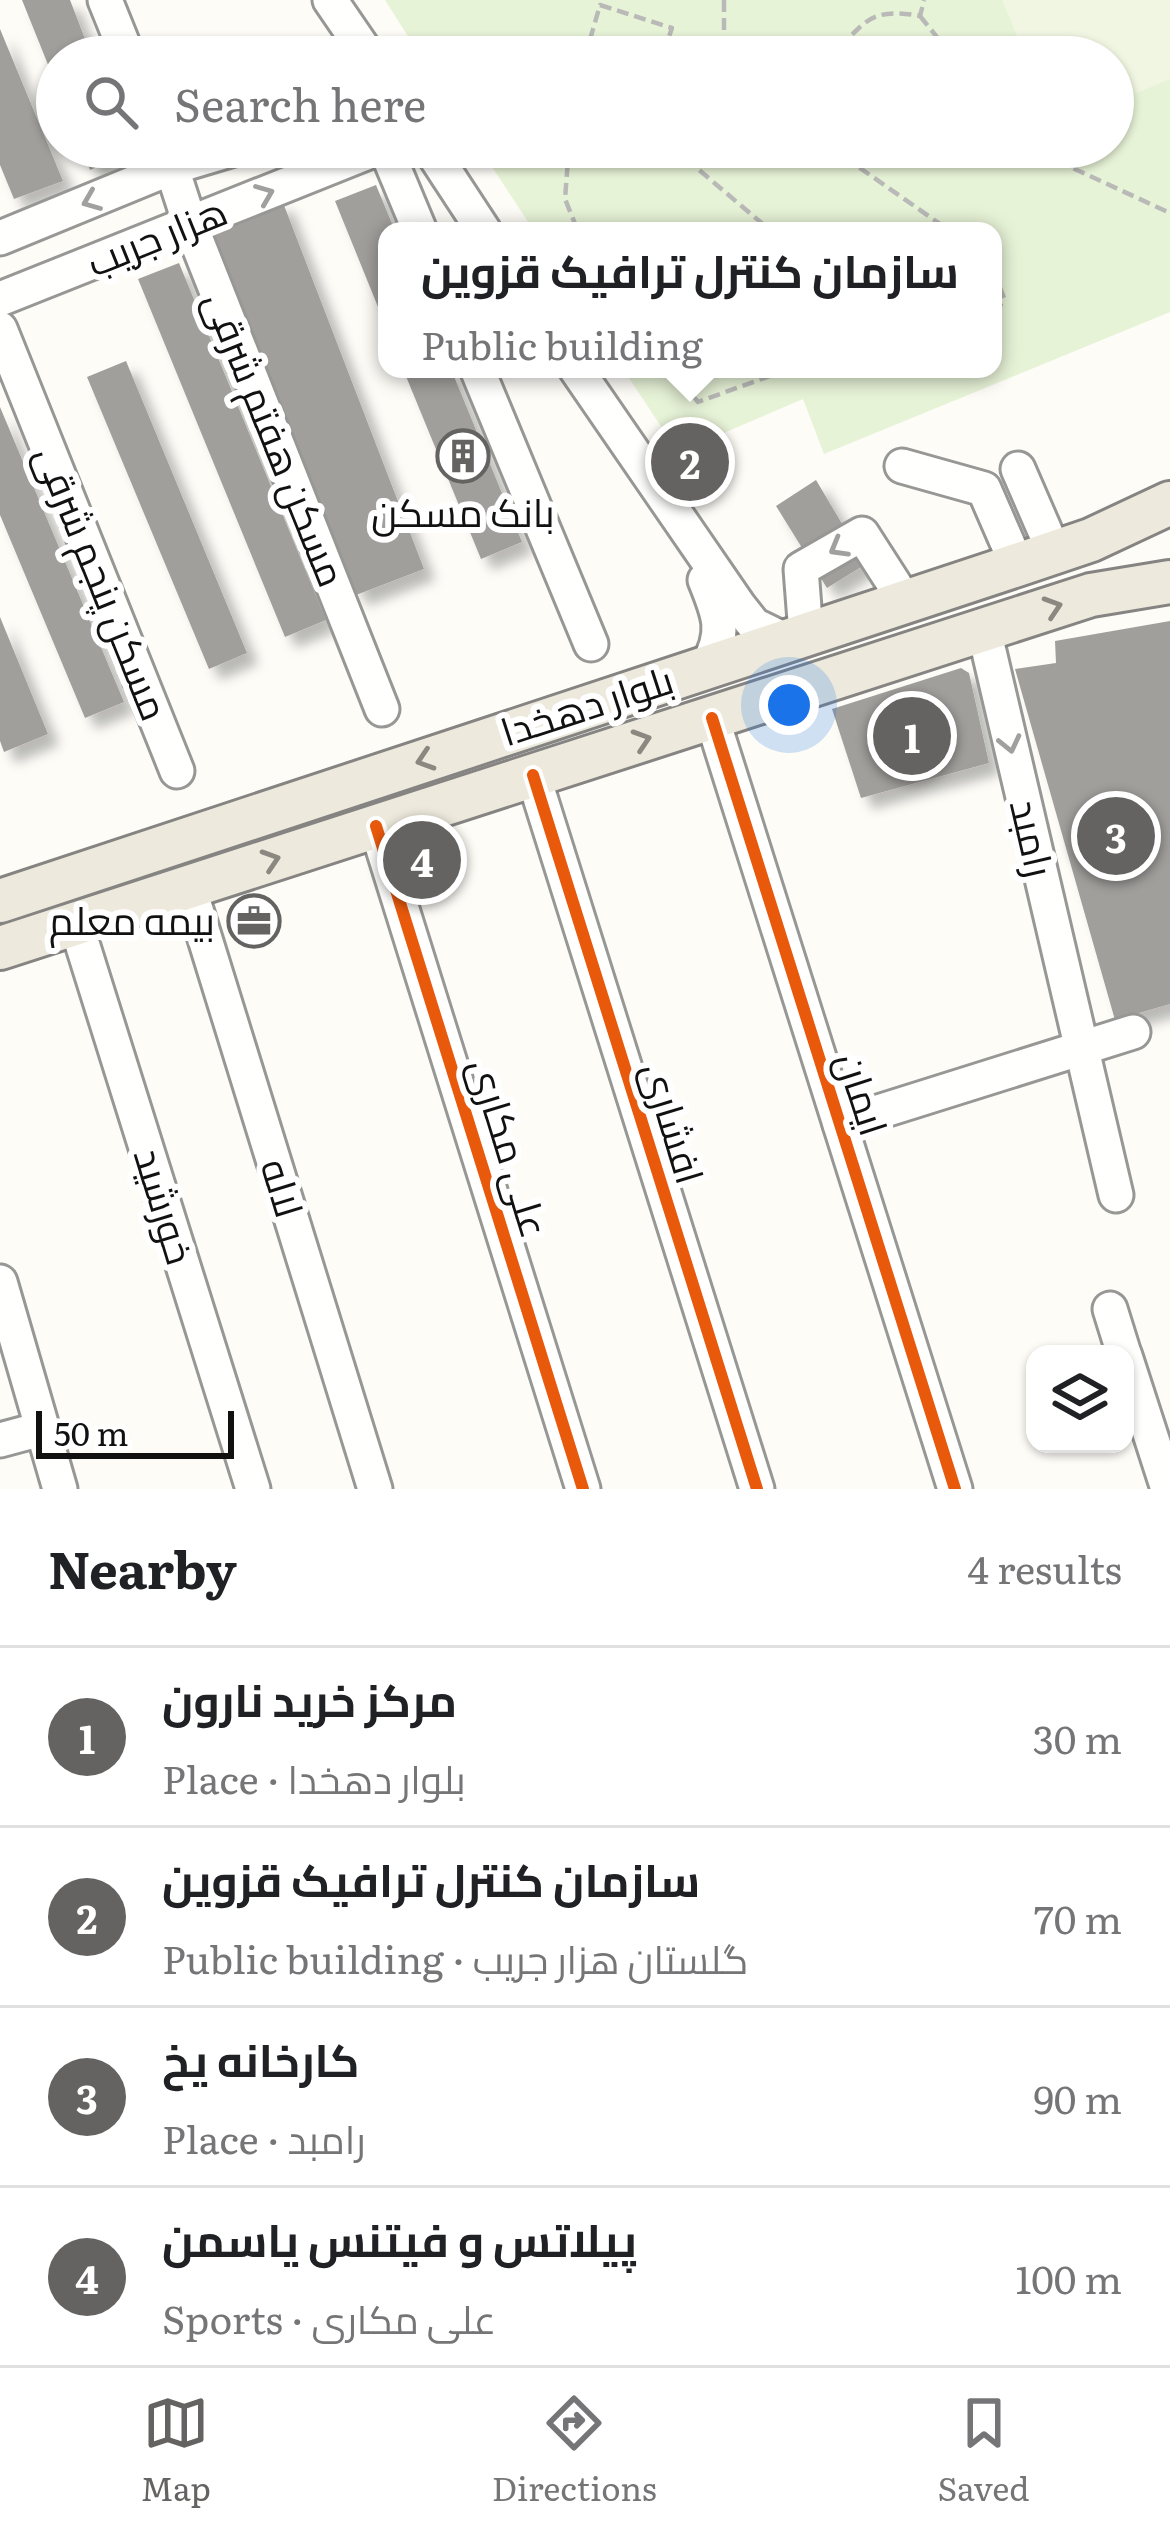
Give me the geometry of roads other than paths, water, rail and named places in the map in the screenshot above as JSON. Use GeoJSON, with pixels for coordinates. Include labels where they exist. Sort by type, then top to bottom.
{"type":"FeatureCollection","features":[{"type":"Feature","properties":{"kind":"main road","name":"بلوار دهخدا"},"geometry":{"type":"LineString","coordinates":[[0,901],[1036,558],[1170,502]]}},
{"type":"Feature","properties":{"kind":"main road","name":"بلوار دهخدا"},"geometry":{"type":"LineString","coordinates":[[0,948],[1091,595],[1170,582]]}},
{"type":"Feature","properties":{"kind":"street"},"geometry":{"type":"LineString","coordinates":[[105,0],[120,36]]}},
{"type":"Feature","properties":{"kind":"street"},"geometry":{"type":"LineString","coordinates":[[330,0],[355,36]]}},
{"type":"Feature","properties":{"kind":"street","name":"هزار جریب"},"geometry":{"type":"LineString","coordinates":[[0,238],[146,168]]}},
{"type":"Feature","properties":{"kind":"street","name":"مسکن هفتم شرقی"},"geometry":{"type":"LineString","coordinates":[[172,168],[190,224],[382,709]]}},
{"type":"Feature","properties":{"kind":"street","name":"هزار جریب"},"geometry":{"type":"LineString","coordinates":[[0,299],[330,168]]}},
{"type":"Feature","properties":{"kind":"street"},"geometry":{"type":"LineString","coordinates":[[392,168],[415,222]]}},
{"type":"Feature","properties":{"kind":"street"},"geometry":{"type":"LineString","coordinates":[[443,168],[478,222]]}},
{"type":"Feature","properties":{"kind":"street","name":"مسکن پنجم شرقی"},"geometry":{"type":"LineString","coordinates":[[0,329],[177,771]]}},
{"type":"Feature","properties":{"kind":"street"},"geometry":{"type":"LineString","coordinates":[[481,378],[591,644]]}},
{"type":"Feature","properties":{"kind":"street"},"geometry":{"type":"LineString","coordinates":[[582,378],[685,534],[754,625],[795,637],[801,569],[862,534],[905,601]]}},
{"type":"Feature","properties":{"kind":"street"},"geometry":{"type":"LineString","coordinates":[[902,466],[984,489],[1036,558]]}},
{"type":"Feature","properties":{"kind":"street"},"geometry":{"type":"LineString","coordinates":[[1018,469],[1036,558]]}},
{"type":"Feature","properties":{"kind":"street"},"geometry":{"type":"LineString","coordinates":[[685,534],[722,621],[719,645],[707,666]]}},
{"type":"Feature","properties":{"kind":"street","name":"رامبد"},"geometry":{"type":"LineString","coordinates":[[984,629],[1117,1195]]}},
{"type":"Feature","properties":{"kind":"street","name":"ایمان"},"geometry":{"type":"LineString","coordinates":[[712,718],[955,1489]]}},
{"type":"Feature","properties":{"kind":"street","name":"افشاری"},"geometry":{"type":"LineString","coordinates":[[533,776],[757,1489]]}},
{"type":"Feature","properties":{"kind":"street","name":"علی مکاری"},"geometry":{"type":"LineString","coordinates":[[376,826],[583,1489]]}},
{"type":"Feature","properties":{"kind":"street","name":"لاله"},"geometry":{"type":"LineString","coordinates":[[189,887],[375,1489]]}},
{"type":"Feature","properties":{"kind":"street","name":"خورشید"},"geometry":{"type":"LineString","coordinates":[[76,924],[253,1489]]}},
{"type":"Feature","properties":{"kind":"street"},"geometry":{"type":"LineString","coordinates":[[840,1124],[1133,1032]]}},
{"type":"Feature","properties":{"kind":"street"},"geometry":{"type":"LineString","coordinates":[[0,1282],[59,1489]]}},
{"type":"Feature","properties":{"kind":"street"},"geometry":{"type":"LineString","coordinates":[[1110,1309],[1122,1345]]}},
{"type":"Feature","properties":{"kind":"street"},"geometry":{"type":"LineString","coordinates":[[1134,1383],[1168,1489]]}},
{"type":"Feature","properties":{"kind":"street"},"geometry":{"type":"LineString","coordinates":[[0,1440],[41,1429]]}},
{"type":"Feature","properties":{"kind":"place","name":"بانک مسکن"},"geometry":{"type":"Point","coordinates":[463,456]}},
{"type":"Feature","properties":{"kind":"place","name":"سازمان کنترل ترافیک قزوین"},"geometry":{"type":"Point","coordinates":[690,462]}},
{"type":"Feature","properties":{"kind":"place","name":"مرکز خرید نارون"},"geometry":{"type":"Point","coordinates":[912,736]}},
{"type":"Feature","properties":{"kind":"place","name":"کارخانه یخ"},"geometry":{"type":"Point","coordinates":[1116,836]}},
{"type":"Feature","properties":{"kind":"place","name":"پیلاتس و فیتنس یاسمن"},"geometry":{"type":"Point","coordinates":[422,860]}},
{"type":"Feature","properties":{"kind":"place","name":"بیمه معلم"},"geometry":{"type":"Point","coordinates":[254,921]}}]}
